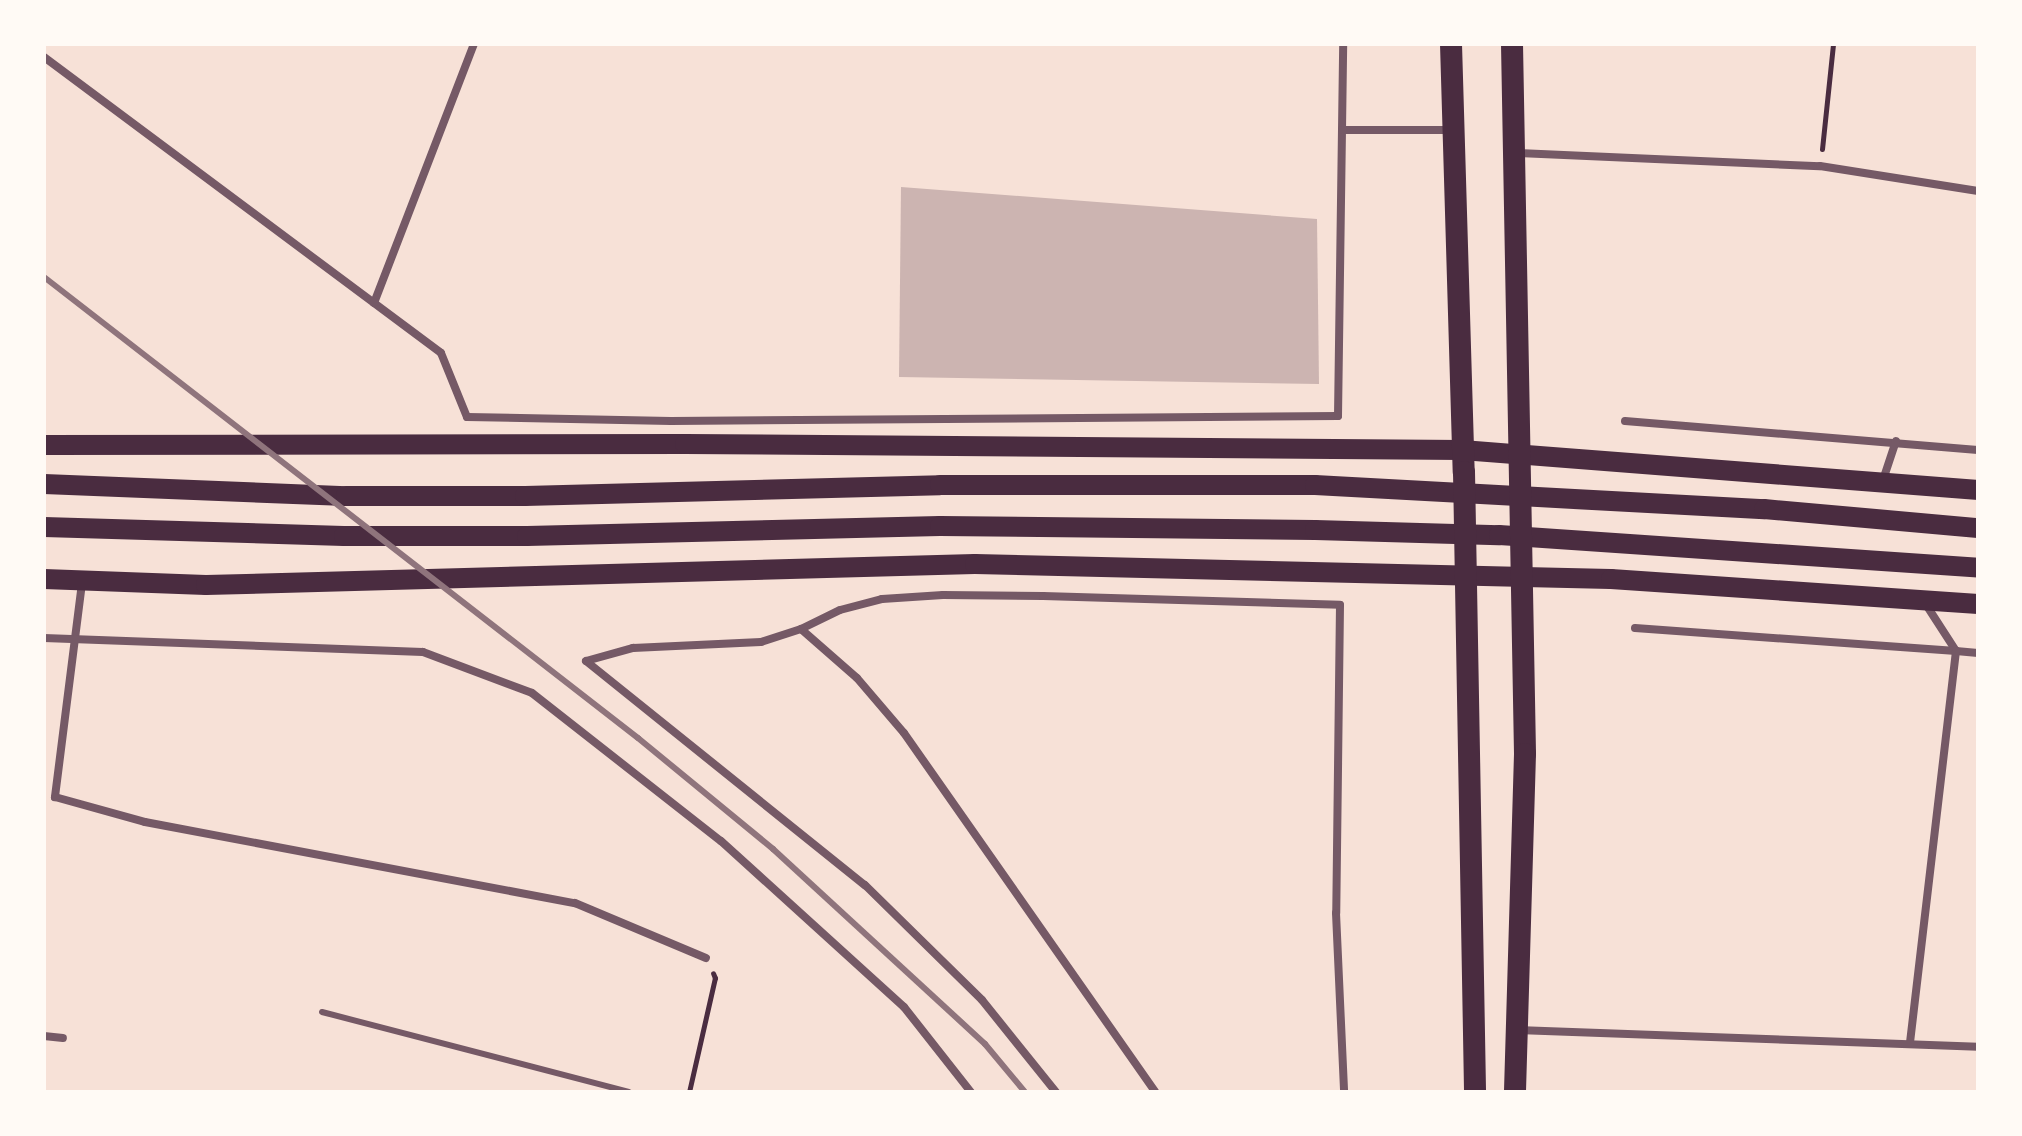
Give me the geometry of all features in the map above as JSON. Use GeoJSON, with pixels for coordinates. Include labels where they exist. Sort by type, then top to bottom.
{"type":"FeatureCollection","features":[{"type":"Feature","properties":{"kind":"highway"},"geometry":{"type":"LineString","coordinates":[[1451,44],[1475,1092]]}},
{"type":"Feature","properties":{"kind":"highway"},"geometry":{"type":"LineString","coordinates":[[1512,44],[1512,153],[1522,456],[1525,754],[1515,1092]]}},
{"type":"Feature","properties":{"kind":"main road"},"geometry":{"type":"LineString","coordinates":[[44,445],[650,444],[1462,450],[1883,480],[1978,490]]}},
{"type":"Feature","properties":{"kind":"main road"},"geometry":{"type":"LineString","coordinates":[[44,484],[346,496],[525,496],[940,485],[1315,485],[1764,509],[1978,528]]}},
{"type":"Feature","properties":{"kind":"main road"},"geometry":{"type":"LineString","coordinates":[[44,527],[344,536],[527,536],[940,526],[1315,530],[1499,535],[1978,568]]}},
{"type":"Feature","properties":{"kind":"main road"},"geometry":{"type":"LineString","coordinates":[[44,579],[206,585],[975,564],[1611,579],[1978,604]]}},
{"type":"Feature","properties":{"kind":"street"},"geometry":{"type":"LineString","coordinates":[[374,303],[474,44]]}},
{"type":"Feature","properties":{"kind":"street"},"geometry":{"type":"LineString","coordinates":[[44,57],[441,353],[467,417],[650,420],[1338,416],[1343,44]]}},
{"type":"Feature","properties":{"kind":"street"},"geometry":{"type":"LineString","coordinates":[[1342,130],[1454,130]]}},
{"type":"Feature","properties":{"kind":"street"},"geometry":{"type":"LineString","coordinates":[[1512,153],[1820,166],[1978,191]]}},
{"type":"Feature","properties":{"kind":"street"},"geometry":{"type":"LineString","coordinates":[[650,420],[650,444]]}},
{"type":"Feature","properties":{"kind":"street"},"geometry":{"type":"LineString","coordinates":[[1625,421],[1978,450]]}},
{"type":"Feature","properties":{"kind":"street"},"geometry":{"type":"LineString","coordinates":[[1883,480],[1896,441]]}},
{"type":"Feature","properties":{"kind":"street"},"geometry":{"type":"LineString","coordinates":[[82,582],[55,797],[145,822],[575,903],[706,958]]}},
{"type":"Feature","properties":{"kind":"street"},"geometry":{"type":"LineString","coordinates":[[1056,1092],[982,1000],[888,907],[784,818],[586,661],[633,648],[761,642],[801,629],[840,610],[882,599],[943,595],[1340,605],[1336,913],[1344,1092]]}},
{"type":"Feature","properties":{"kind":"street"},"geometry":{"type":"LineString","coordinates":[[1910,1043],[1956,651],[1923,600]]}},
{"type":"Feature","properties":{"kind":"street"},"geometry":{"type":"LineString","coordinates":[[1635,628],[1978,653]]}},
{"type":"Feature","properties":{"kind":"street"},"geometry":{"type":"LineString","coordinates":[[801,629],[857,678],[904,733],[1155,1092]]}},
{"type":"Feature","properties":{"kind":"street"},"geometry":{"type":"LineString","coordinates":[[44,638],[423,652],[532,693],[721,841],[893,997],[971,1092]]}},
{"type":"Feature","properties":{"kind":"street"},"geometry":{"type":"LineString","coordinates":[[1519,1030],[1978,1047]]}},
{"type":"Feature","properties":{"kind":"street"},"geometry":{"type":"LineString","coordinates":[[44,1036],[63,1038]]}},
{"type":"Feature","properties":{"kind":"lane"},"geometry":{"type":"LineString","coordinates":[[322,1012],[629,1092]]}},
{"type":"Feature","properties":{"kind":"path"},"geometry":{"type":"LineString","coordinates":[[1820,166],[1833,44]]}},
{"type":"Feature","properties":{"kind":"path"},"geometry":{"type":"LineString","coordinates":[[689,1092],[715,978],[706,958]]}},
{"type":"Feature","properties":{"kind":"building"},"geometry":{"type":"Polygon","coordinates":[[[901,187],[1317,219],[1319,384],[899,377],[901,187]]]}},
{"type":"Feature","properties":{"kind":"railway"},"geometry":{"type":"LineString","coordinates":[[44,277],[638,738],[773,849],[985,1044],[1025,1092]]}}]}
